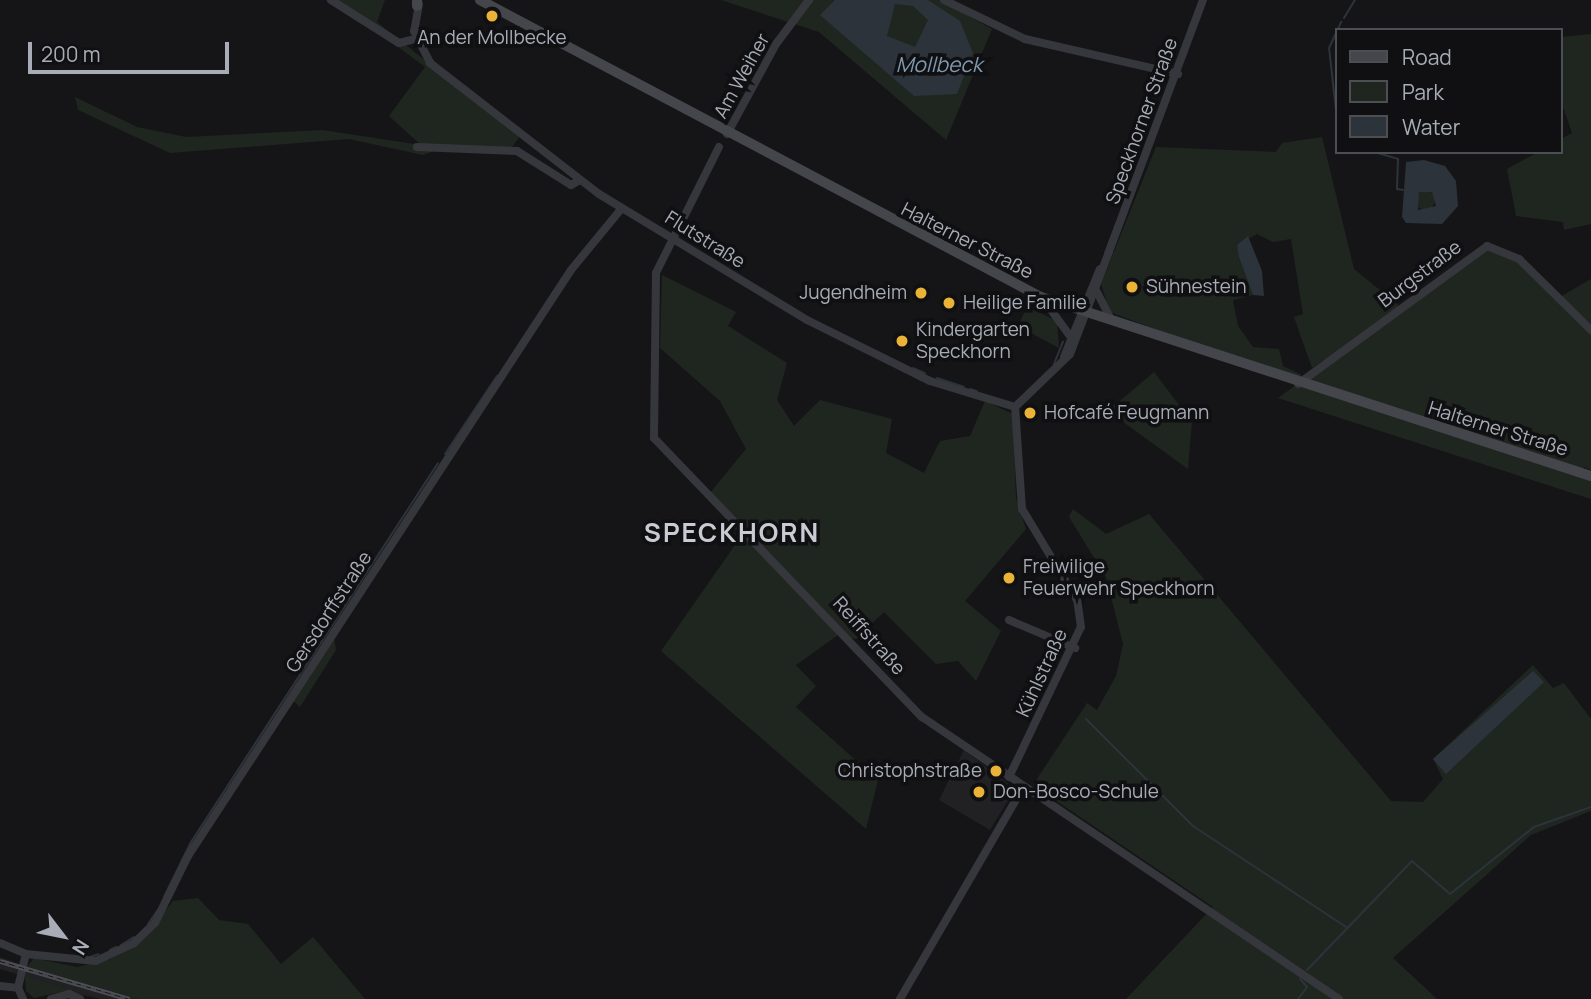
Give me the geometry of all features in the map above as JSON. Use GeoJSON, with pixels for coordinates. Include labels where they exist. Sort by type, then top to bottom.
{"type":"FeatureCollection","features":[{"type":"Feature","properties":{"kind":"main road","name":"Halterner Straße"},"geometry":{"type":"LineString","coordinates":[[485,1],[1041,297],[1115,325],[1298,385],[1591,476]]}},
{"type":"Feature","properties":{"kind":"street"},"geometry":{"type":"LineString","coordinates":[[331,0],[399,43],[415,40],[418,2]]}},
{"type":"Feature","properties":{"kind":"street","name":"Am Weiher"},"geometry":{"type":"LineString","coordinates":[[729,130],[776,44],[809,0]]}},
{"type":"Feature","properties":{"kind":"street"},"geometry":{"type":"LineString","coordinates":[[944,0],[1025,39],[1178,74]]}},
{"type":"Feature","properties":{"kind":"street","name":"Speckhorner Straße"},"geometry":{"type":"LineString","coordinates":[[1084,314],[1178,74],[1203,0]]}},
{"type":"Feature","properties":{"kind":"street","name":"Flutstraße"},"geometry":{"type":"LineString","coordinates":[[415,40],[430,63],[528,136],[580,180],[622,208],[807,320],[930,381],[1015,407]]}},
{"type":"Feature","properties":{"kind":"street"},"geometry":{"type":"LineString","coordinates":[[517,151],[528,136]]}},
{"type":"Feature","properties":{"kind":"street","name":"Reiffstraße"},"geometry":{"type":"LineString","coordinates":[[719,147],[672,237],[653,300],[654,438],[922,717],[1339,999]]}},
{"type":"Feature","properties":{"kind":"street"},"geometry":{"type":"LineString","coordinates":[[417,148],[517,151],[571,185],[580,180]]}},
{"type":"Feature","properties":{"kind":"street","name":"Gersdorffstraße"},"geometry":{"type":"LineString","coordinates":[[0,943],[26,954],[96,961],[134,943],[155,923],[188,856],[571,270],[622,208]]}},
{"type":"Feature","properties":{"kind":"street","name":"Burgstraße"},"geometry":{"type":"LineString","coordinates":[[1298,385],[1487,246],[1519,259],[1591,330]]}},
{"type":"Feature","properties":{"kind":"street","name":"Speckhorner Straße"},"geometry":{"type":"LineString","coordinates":[[1084,314],[1097,292],[1109,252]]}},
{"type":"Feature","properties":{"kind":"street"},"geometry":{"type":"LineString","coordinates":[[1097,292],[1115,325]]}},
{"type":"Feature","properties":{"kind":"street"},"geometry":{"type":"LineString","coordinates":[[1041,297],[1070,336]]}},
{"type":"Feature","properties":{"kind":"street"},"geometry":{"type":"LineString","coordinates":[[1015,407],[1062,363],[1084,314]]}},
{"type":"Feature","properties":{"kind":"street"},"geometry":{"type":"LineString","coordinates":[[1062,363],[1070,336],[1084,314]]}},
{"type":"Feature","properties":{"kind":"street","name":"Kühlstraße"},"geometry":{"type":"LineString","coordinates":[[1009,777],[1075,648],[1081,627],[1077,600],[1022,509],[1015,407]]}},
{"type":"Feature","properties":{"kind":"street"},"geometry":{"type":"LineString","coordinates":[[1009,620],[1075,648]]}},
{"type":"Feature","properties":{"kind":"street"},"geometry":{"type":"LineString","coordinates":[[900,999],[1024,786]]}},
{"type":"Feature","properties":{"kind":"street"},"geometry":{"type":"LineString","coordinates":[[23,999],[18,988],[26,954]]}},
{"type":"Feature","properties":{"kind":"street"},"geometry":{"type":"LineString","coordinates":[[0,986],[18,988]]}},
{"type":"Feature","properties":{"kind":"street"},"geometry":{"type":"LineString","coordinates":[[51,999],[69,994],[80,999]]}},
{"type":"Feature","properties":{"kind":"shaded area","name":"Don-Bosco-Schule"},"geometry":{"type":"Polygon","coordinates":[[[964,750],[1015,789],[990,830],[939,800],[964,750]]]}},
{"type":"Feature","properties":{"kind":"shaded area"},"geometry":{"type":"Polygon","coordinates":[[[0,957],[139,999],[101,999],[0,969],[0,957]]]}},
{"type":"Feature","properties":{"kind":"green space"},"geometry":{"type":"Polygon","coordinates":[[[336,0],[385,0],[377,22],[520,136],[510,150],[446,147],[423,155],[349,139],[170,153],[78,110],[75,97],[137,127],[186,137],[322,130],[421,145],[389,116],[425,67],[336,0]]]}},
{"type":"Feature","properties":{"kind":"green space"},"geometry":{"type":"Polygon","coordinates":[[[721,0],[939,0],[992,29],[946,140],[819,32],[721,0]]]}},
{"type":"Feature","properties":{"kind":"green space"},"geometry":{"type":"Polygon","coordinates":[[[1591,34],[1591,224],[1564,230],[1563,222],[1516,216],[1507,169],[1534,154],[1563,154],[1563,138],[1572,133],[1563,107],[1563,37],[1591,34]]]}},
{"type":"Feature","properties":{"kind":"green space"},"geometry":{"type":"Polygon","coordinates":[[[1322,137],[1354,269],[1402,308],[1312,368],[1294,317],[1303,314],[1291,239],[1273,242],[1257,234],[1237,245],[1253,295],[1233,300],[1238,326],[1253,347],[1279,349],[1283,366],[1302,375],[1292,381],[1110,312],[1101,284],[1156,147],[1276,152],[1282,143],[1322,137]]]}},
{"type":"Feature","properties":{"kind":"green space"},"geometry":{"type":"Polygon","coordinates":[[[1421,190],[1429,190],[1435,200],[1429,210],[1421,210],[1415,204],[1415,196],[1421,190]]]}},
{"type":"Feature","properties":{"kind":"green space"},"geometry":{"type":"Polygon","coordinates":[[[1488,247],[1516,258],[1591,331],[1591,470],[1584,467],[1580,477],[1591,481],[1591,499],[1278,398],[1488,247]]]}},
{"type":"Feature","properties":{"kind":"green space"},"geometry":{"type":"Polygon","coordinates":[[[662,275],[736,312],[728,326],[787,363],[777,400],[794,426],[820,400],[892,419],[886,453],[924,473],[940,441],[970,436],[985,401],[1013,414],[1016,498],[1026,529],[965,601],[1001,631],[976,681],[958,661],[936,664],[884,612],[856,639],[838,635],[796,665],[816,686],[796,707],[878,780],[866,829],[661,651],[744,532],[709,494],[746,449],[720,401],[660,348],[662,275]]]}},
{"type":"Feature","properties":{"kind":"green space"},"geometry":{"type":"Polygon","coordinates":[[[1591,279],[1591,328],[1560,297],[1591,279]]]}},
{"type":"Feature","properties":{"kind":"green space"},"geometry":{"type":"Polygon","coordinates":[[[1027,307],[1057,321],[1059,348],[1018,326],[1027,307]]]}},
{"type":"Feature","properties":{"kind":"green space"},"geometry":{"type":"Polygon","coordinates":[[[1154,372],[1192,422],[1188,469],[1108,411],[1154,372]]]}},
{"type":"Feature","properties":{"kind":"green space"},"geometry":{"type":"Polygon","coordinates":[[[1073,509],[1106,534],[1149,514],[1391,801],[1423,802],[1443,779],[1433,759],[1533,665],[1553,688],[1564,683],[1591,719],[1591,811],[1531,835],[1393,958],[1437,999],[1126,999],[1213,907],[1033,785],[1087,703],[1097,710],[1116,676],[1123,644],[1106,577],[1069,517],[1073,509]]]}},
{"type":"Feature","properties":{"kind":"green space"},"geometry":{"type":"Polygon","coordinates":[[[334,638],[336,650],[300,707],[293,701],[334,638]]]}},
{"type":"Feature","properties":{"kind":"green space"},"geometry":{"type":"Polygon","coordinates":[[[198,898],[219,920],[248,924],[281,964],[313,937],[365,999],[139,999],[27,967],[34,958],[77,967],[110,959],[143,940],[173,901],[198,898]]]}},
{"type":"Feature","properties":{"kind":"green space"},"geometry":{"type":"Polygon","coordinates":[[[25,976],[101,999],[65,991],[34,998],[26,991],[25,976]]]}},
{"type":"Feature","properties":{"kind":"water","name":"Mollbeck"},"geometry":{"type":"Polygon","coordinates":[[[835,0],[928,0],[960,21],[973,53],[957,94],[914,96],[820,15],[835,0]],[[895,4],[887,36],[915,47],[928,20],[913,6],[895,4]]]}},
{"type":"Feature","properties":{"kind":"water"},"geometry":{"type":"Polygon","coordinates":[[[1424,160],[1445,166],[1456,181],[1458,206],[1442,224],[1406,223],[1402,217],[1406,162],[1424,160]],[[1419,192],[1418,210],[1436,206],[1432,192],[1419,192]]]}},
{"type":"Feature","properties":{"kind":"water"},"geometry":{"type":"Polygon","coordinates":[[[1248,236],[1262,271],[1264,296],[1253,295],[1239,257],[1237,245],[1248,236]]]}},
{"type":"Feature","properties":{"kind":"water"},"geometry":{"type":"Polygon","coordinates":[[[1533,671],[1544,682],[1446,774],[1433,759],[1533,671]]]}},
{"type":"Feature","properties":{"kind":"waterway"},"geometry":{"type":"LineString","coordinates":[[1344,18],[1355,0]]}},
{"type":"Feature","properties":{"kind":"waterway"},"geometry":{"type":"LineString","coordinates":[[1338,28],[1341,22]]}},
{"type":"Feature","properties":{"kind":"waterway"},"geometry":{"type":"LineString","coordinates":[[1336,33],[1329,48],[1336,110]]}},
{"type":"Feature","properties":{"kind":"waterway"},"geometry":{"type":"LineString","coordinates":[[1381,154],[1398,159],[1397,189],[1403,190]]}},
{"type":"Feature","properties":{"kind":"waterway"},"geometry":{"type":"LineString","coordinates":[[1054,364],[1063,342]]}},
{"type":"Feature","properties":{"kind":"waterway"},"geometry":{"type":"LineString","coordinates":[[913,368],[925,373]]}},
{"type":"Feature","properties":{"kind":"waterway"},"geometry":{"type":"LineString","coordinates":[[445,454],[497,376]]}},
{"type":"Feature","properties":{"kind":"waterway"},"geometry":{"type":"LineString","coordinates":[[937,378],[964,387]]}},
{"type":"Feature","properties":{"kind":"waterway"},"geometry":{"type":"LineString","coordinates":[[970,389],[977,391]]}},
{"type":"Feature","properties":{"kind":"waterway"},"geometry":{"type":"LineString","coordinates":[[164,897],[191,842],[438,463]]}},
{"type":"Feature","properties":{"kind":"waterway"},"geometry":{"type":"LineString","coordinates":[[1086,719],[1193,826],[1346,927]]}},
{"type":"Feature","properties":{"kind":"waterway"},"geometry":{"type":"LineString","coordinates":[[1307,970],[1412,861],[1450,894],[1534,827],[1591,807]]}},
{"type":"Feature","properties":{"kind":"waterway"},"geometry":{"type":"LineString","coordinates":[[148,924],[157,911]]}},
{"type":"Feature","properties":{"kind":"waterway"},"geometry":{"type":"LineString","coordinates":[[121,945],[134,937]]}},
{"type":"Feature","properties":{"kind":"waterway"},"geometry":{"type":"LineString","coordinates":[[110,950],[116,947]]}},
{"type":"Feature","properties":{"kind":"waterway"},"geometry":{"type":"LineString","coordinates":[[90,957],[99,954]]}},
{"type":"Feature","properties":{"kind":"waterway"},"geometry":{"type":"LineString","coordinates":[[1298,999],[1307,987],[1300,979]]}},
{"type":"Feature","properties":{"kind":"railway"},"geometry":{"type":"LineString","coordinates":[[0,961],[130,999]]}},
{"type":"Feature","properties":{"kind":"place","name":"An der Mollbecke"},"geometry":{"type":"Point","coordinates":[492,16]}},
{"type":"Feature","properties":{"kind":"place","name":"Sühnestein"},"geometry":{"type":"Point","coordinates":[1132,287]}},
{"type":"Feature","properties":{"kind":"place","name":"Jugendheim"},"geometry":{"type":"Point","coordinates":[921,293]}},
{"type":"Feature","properties":{"kind":"place","name":"Heilige Familie"},"geometry":{"type":"Point","coordinates":[949,303]}},
{"type":"Feature","properties":{"kind":"place","name":"Kindergarten Speckhorn"},"geometry":{"type":"Point","coordinates":[902,341]}},
{"type":"Feature","properties":{"kind":"place","name":"Hofcafé Feugmann"},"geometry":{"type":"Point","coordinates":[1030,413]}},
{"type":"Feature","properties":{"kind":"place","name":"Freiwilige Feuerwehr Speckhorn"},"geometry":{"type":"Point","coordinates":[1009,578]}},
{"type":"Feature","properties":{"kind":"place","name":"Christophstraße"},"geometry":{"type":"Point","coordinates":[996,771]}},
{"type":"Feature","properties":{"kind":"place","name":"Don-Bosco-Schule"},"geometry":{"type":"Point","coordinates":[979,792]}},
{"type":"Feature","properties":{"kind":"district","name":"SPECKHORN"},"geometry":{"type":"Point","coordinates":[732,533]}}]}
